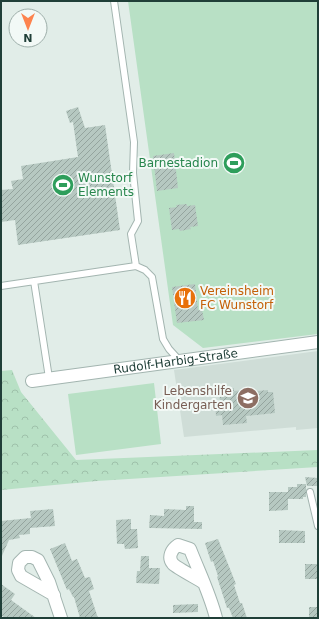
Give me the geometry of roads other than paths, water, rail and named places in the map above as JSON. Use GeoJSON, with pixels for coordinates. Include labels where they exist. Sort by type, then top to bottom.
{"type":"FeatureCollection","features":[{"type":"Feature","properties":{"kind":"street","name":"Rudolf-Harbig-Straße"},"geometry":{"type":"LineString","coordinates":[[32,380],[180,362],[318,342]]}},
{"type":"Feature","properties":{"kind":"street"},"geometry":{"type":"LineString","coordinates":[[204,583],[212,602],[216,618]]}},
{"type":"Feature","properties":{"kind":"street"},"geometry":{"type":"LineString","coordinates":[[54,595],[61,618]]}},
{"type":"Feature","properties":{"kind":"lane"},"geometry":{"type":"LineString","coordinates":[[114,1],[134,142],[133,173],[138,220],[131,234],[136,266]]}},
{"type":"Feature","properties":{"kind":"lane"},"geometry":{"type":"LineString","coordinates":[[1,286],[136,266],[145,270],[152,277],[159,325],[163,339],[180,362]]}},
{"type":"Feature","properties":{"kind":"lane"},"geometry":{"type":"LineString","coordinates":[[34,281],[49,378]]}},
{"type":"Feature","properties":{"kind":"lane"},"geometry":{"type":"LineString","coordinates":[[310,492],[318,526]]}},
{"type":"Feature","properties":{"kind":"place","name":"Barnestadion"},"geometry":{"type":"Point","coordinates":[234,163]}},
{"type":"Feature","properties":{"kind":"place","name":"Wunstorf Elements"},"geometry":{"type":"Point","coordinates":[63,185]}},
{"type":"Feature","properties":{"kind":"place","name":"Vereinsheim FC Wunstorf"},"geometry":{"type":"Point","coordinates":[185,298]}},
{"type":"Feature","properties":{"kind":"place","name":"Lebenshilfe Kindergarten"},"geometry":{"type":"Point","coordinates":[248,398]}}]}
